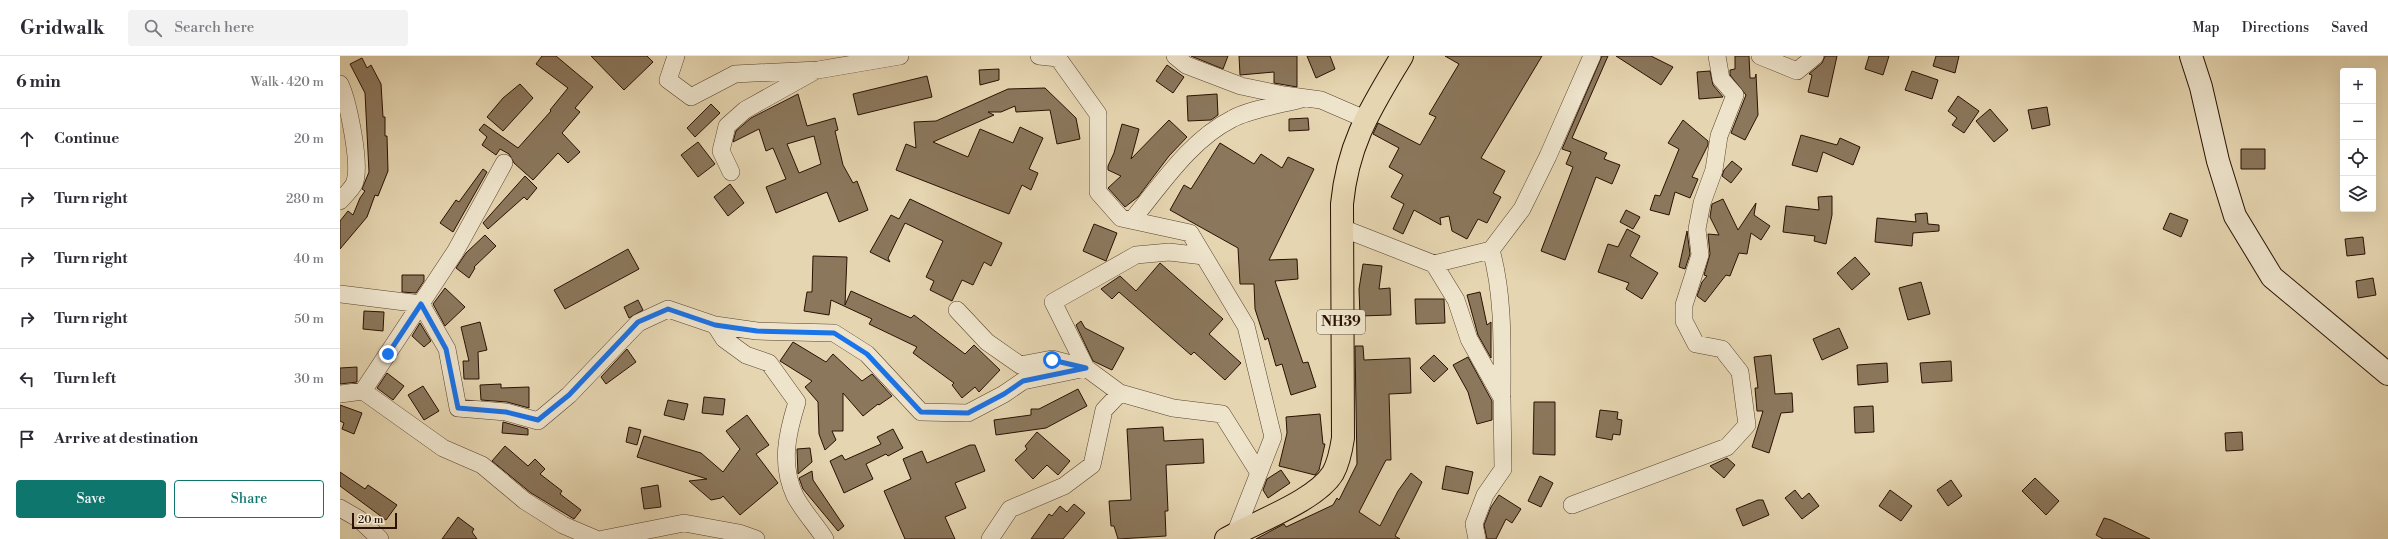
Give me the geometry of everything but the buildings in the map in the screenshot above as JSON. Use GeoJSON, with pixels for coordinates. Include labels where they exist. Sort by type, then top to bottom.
{"type":"FeatureCollection","features":[{"type":"Feature","properties":{"kind":"highway","name":"NH39"},"geometry":{"type":"LineString","coordinates":[[1230,536],[1311,494],[1325,483],[1338,462],[1343,438],[1341,346],[1342,228],[1346,172],[1365,119],[1402,56]]}},
{"type":"Feature","properties":{"kind":"street"},"geometry":{"type":"LineString","coordinates":[[676,56],[668,80],[691,97],[735,74],[818,70],[900,56]]}},
{"type":"Feature","properties":{"kind":"street"},"geometry":{"type":"LineString","coordinates":[[1039,56],[1058,58],[1098,114],[1098,192],[1121,218],[1190,233],[1246,326],[1273,437],[1259,473],[1230,536]]}},
{"type":"Feature","properties":{"kind":"street"},"geometry":{"type":"LineString","coordinates":[[1175,56],[1186,64],[1242,86],[1321,100],[1365,119]]}},
{"type":"Feature","properties":{"kind":"street"},"geometry":{"type":"LineString","coordinates":[[1342,228],[1434,264],[1490,250],[1522,209],[1548,156],[1592,56]]}},
{"type":"Feature","properties":{"kind":"street"},"geometry":{"type":"LineString","coordinates":[[1572,505],[1727,447],[1747,425],[1740,372],[1722,349],[1696,344],[1684,321],[1684,305],[1700,255],[1697,229],[1702,203],[1714,170],[1719,136],[1735,95],[1721,79],[1717,56]]}},
{"type":"Feature","properties":{"kind":"street"},"geometry":{"type":"LineString","coordinates":[[1760,56],[1797,71],[1815,56]]}},
{"type":"Feature","properties":{"kind":"street"},"geometry":{"type":"LineString","coordinates":[[2191,56],[2201,87],[2218,162],[2235,216],[2272,277],[2388,374]]}},
{"type":"Feature","properties":{"kind":"street"},"geometry":{"type":"LineString","coordinates":[[731,172],[721,151],[727,126],[745,110],[818,70]]}},
{"type":"Feature","properties":{"kind":"street"},"geometry":{"type":"LineString","coordinates":[[340,84],[346,97],[355,148],[354,184],[340,201]]}},
{"type":"Feature","properties":{"kind":"street"},"geometry":{"type":"LineString","coordinates":[[1132,220],[1184,158],[1207,135],[1232,118],[1305,98]]}},
{"type":"Feature","properties":{"kind":"street"},"geometry":{"type":"LineString","coordinates":[[363,391],[455,252],[504,163]]}},
{"type":"Feature","properties":{"kind":"street"},"geometry":{"type":"LineString","coordinates":[[1477,539],[1474,524],[1485,495],[1503,469],[1501,326],[1495,265],[1490,250]]}},
{"type":"Feature","properties":{"kind":"street"},"geometry":{"type":"LineString","coordinates":[[1086,368],[1053,302],[1136,255],[1169,252],[1204,256]]}},
{"type":"Feature","properties":{"kind":"street"},"geometry":{"type":"LineString","coordinates":[[1434,264],[1456,300],[1469,339],[1502,398]]}},
{"type":"Feature","properties":{"kind":"street"},"geometry":{"type":"LineString","coordinates":[[340,294],[421,304]]}},
{"type":"Feature","properties":{"kind":"street"},"geometry":{"type":"LineString","coordinates":[[421,304],[446,349],[458,408],[506,412],[538,420],[569,395],[638,322],[668,309],[715,325],[757,331],[834,333],[867,354],[921,412],[968,413],[1004,394],[1023,381],[1086,368]]}},
{"type":"Feature","properties":{"kind":"street"},"geometry":{"type":"LineString","coordinates":[[957,310],[987,342],[1020,365],[1052,360],[1086,368],[1120,393],[1173,408],[1222,414],[1259,473]]}},
{"type":"Feature","properties":{"kind":"street"},"geometry":{"type":"LineString","coordinates":[[715,325],[724,339],[746,355],[769,363],[797,402],[790,423],[784,458],[795,495],[825,539]]}},
{"type":"Feature","properties":{"kind":"street"},"geometry":{"type":"LineString","coordinates":[[340,394],[363,391],[443,448],[482,465],[525,501],[563,525],[596,539]]}},
{"type":"Feature","properties":{"kind":"street"},"geometry":{"type":"LineString","coordinates":[[990,539],[1010,509],[1064,486],[1092,465],[1104,410],[1120,393]]}},
{"type":"Feature","properties":{"kind":"street"},"geometry":{"type":"LineString","coordinates":[[340,508],[359,519],[380,539]]}},
{"type":"Feature","properties":{"kind":"street"},"geometry":{"type":"LineString","coordinates":[[603,539],[684,523],[740,533],[756,539]]}},
{"type":"Feature","properties":{"kind":"street"},"geometry":{"type":"LineString","coordinates":[[668,539],[684,523]]}},
{"type":"Feature","properties":{"kind":"route"},"geometry":{"type":"LineString","coordinates":[[388,354],[421,304],[446,349],[458,408],[506,412],[538,420],[569,395],[596,369],[638,322],[668,309],[715,325],[757,331],[834,333],[867,354],[921,412],[968,413],[1004,394],[1023,381],[1086,368],[1052,360]]}}]}
